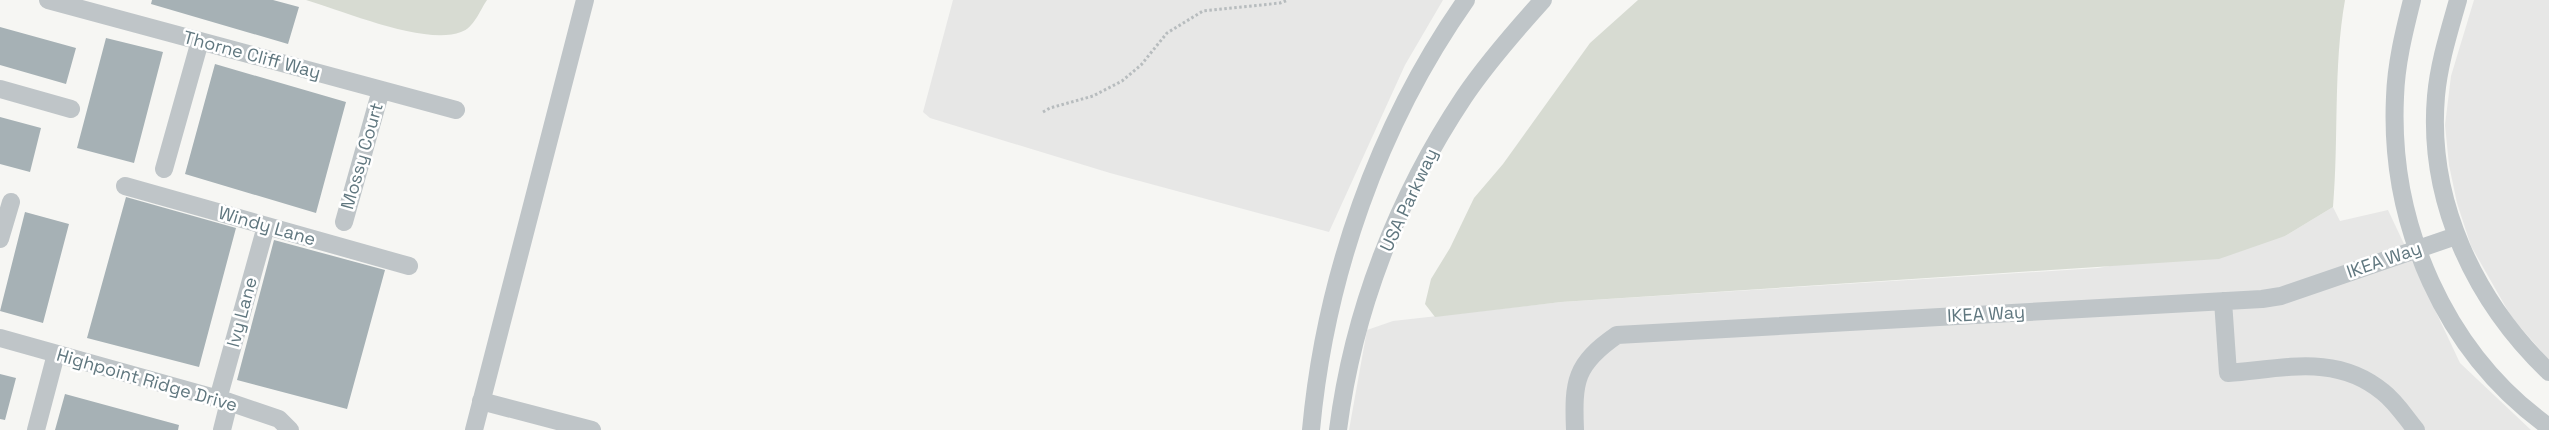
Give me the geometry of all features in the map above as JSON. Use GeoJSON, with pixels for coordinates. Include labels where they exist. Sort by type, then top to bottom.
{"type":"FeatureCollection","features":[{"type":"Feature","properties":{"kind":"street","name":"Thorne Cliff Way"},"geometry":{"type":"LineString","coordinates":[[48,0],[456,110]]}},
{"type":"Feature","properties":{"kind":"street"},"geometry":{"type":"LineString","coordinates":[[474,430],[585,0]]}},
{"type":"Feature","properties":{"kind":"street"},"geometry":{"type":"LineString","coordinates":[[1311,430],[1320,361],[1329,314],[1342,263],[1358,214],[1402,110],[1434,49],[1466,0]]}},
{"type":"Feature","properties":{"kind":"street","name":"USA Parkway"},"geometry":{"type":"LineString","coordinates":[[1338,430],[1348,371],[1366,299],[1407,198],[1431,152],[1465,97],[1508,39],[1542,0]]}},
{"type":"Feature","properties":{"kind":"street"},"geometry":{"type":"LineString","coordinates":[[2412,0],[2398,61],[2394,117],[2398,171],[2416,248],[2426,274],[2451,321],[2482,366],[2526,411],[2549,427]]}},
{"type":"Feature","properties":{"kind":"street"},"geometry":{"type":"LineString","coordinates":[[2458,0],[2443,54],[2435,118],[2440,177],[2456,236],[2469,266],[2496,312],[2549,372]]}},
{"type":"Feature","properties":{"kind":"street"},"geometry":{"type":"LineString","coordinates":[[164,169],[200,41]]}},
{"type":"Feature","properties":{"kind":"street"},"geometry":{"type":"LineString","coordinates":[[0,89],[71,109]]}},
{"type":"Feature","properties":{"kind":"street","name":"Mossy Court"},"geometry":{"type":"LineString","coordinates":[[344,222],[381,90]]}},
{"type":"Feature","properties":{"kind":"street","name":"Windy Lane"},"geometry":{"type":"LineString","coordinates":[[125,186],[409,266]]}},
{"type":"Feature","properties":{"kind":"street"},"geometry":{"type":"LineString","coordinates":[[0,239],[11,202]]}},
{"type":"Feature","properties":{"kind":"street","name":"Ivy Lane"},"geometry":{"type":"LineString","coordinates":[[222,430],[224,400],[266,226]]}},
{"type":"Feature","properties":{"kind":"street","name":"IKEA Way"},"geometry":{"type":"LineString","coordinates":[[1575,430],[1574,394],[1578,377],[1586,361],[1600,347],[1617,335],[2223,301],[2280,296],[2416,248],[2456,236]]}},
{"type":"Feature","properties":{"kind":"street"},"geometry":{"type":"LineString","coordinates":[[2223,301],[2228,373],[2324,365],[2346,370],[2366,379],[2385,393],[2416,430]]}},
{"type":"Feature","properties":{"kind":"street","name":"Highpoint Ridge Drive"},"geometry":{"type":"LineString","coordinates":[[0,338],[224,400],[279,419],[290,430]]}},
{"type":"Feature","properties":{"kind":"street"},"geometry":{"type":"LineString","coordinates":[[36,430],[56,354]]}},
{"type":"Feature","properties":{"kind":"street"},"geometry":{"type":"LineString","coordinates":[[481,401],[592,430]]}},
{"type":"Feature","properties":{"kind":"path"},"geometry":{"type":"LineString","coordinates":[[1253,0],[1259,4]]}},
{"type":"Feature","properties":{"kind":"path"},"geometry":{"type":"LineString","coordinates":[[1043,112],[1050,108],[1093,96],[1122,81],[1142,65],[1167,33],[1194,14],[1203,11],[1280,3],[1288,0]]}},
{"type":"Feature","properties":{"kind":"shaded area"},"geometry":{"type":"Polygon","coordinates":[[[306,0],[487,0],[470,27],[461,32],[446,35],[406,31],[362,19],[306,0]]]}},
{"type":"Feature","properties":{"kind":"shaded area"},"geometry":{"type":"Polygon","coordinates":[[[953,0],[1443,0],[1405,65],[1329,232],[1110,173],[930,118],[923,112],[953,0]]]}},
{"type":"Feature","properties":{"kind":"shaded area"},"geometry":{"type":"Polygon","coordinates":[[[1638,0],[2345,0],[2339,51],[2333,207],[2285,236],[2219,259],[1561,302],[1435,317],[1425,304],[1431,279],[1450,248],[1474,198],[1503,164],[1590,43],[1638,0]]]}},
{"type":"Feature","properties":{"kind":"shaded area"},"geometry":{"type":"Polygon","coordinates":[[[2474,0],[2549,0],[2549,360],[2512,318],[2471,246],[2457,203],[2449,165],[2445,125],[2451,76],[2474,0]]]}},
{"type":"Feature","properties":{"kind":"shaded area"},"geometry":{"type":"Polygon","coordinates":[[[2333,207],[2340,221],[2388,210],[2460,363],[2531,430],[1349,430],[1367,330],[1393,321],[1561,302],[2098,268],[2285,236],[2333,207]]]}},
{"type":"Feature","properties":{"kind":"building"},"geometry":{"type":"Polygon","coordinates":[[[152,0],[273,0],[299,7],[288,44],[151,4],[152,0]]]}},
{"type":"Feature","properties":{"kind":"building"},"geometry":{"type":"Polygon","coordinates":[[[0,27],[76,48],[66,84],[0,65],[0,27]]]}},
{"type":"Feature","properties":{"kind":"building"},"geometry":{"type":"Polygon","coordinates":[[[106,38],[163,52],[134,163],[77,148],[106,38]]]}},
{"type":"Feature","properties":{"kind":"building"},"geometry":{"type":"Polygon","coordinates":[[[215,64],[346,102],[316,213],[185,174],[215,64]]]}},
{"type":"Feature","properties":{"kind":"building"},"geometry":{"type":"Polygon","coordinates":[[[0,117],[41,128],[30,172],[0,164],[0,117]]]}},
{"type":"Feature","properties":{"kind":"building"},"geometry":{"type":"Polygon","coordinates":[[[126,197],[236,228],[199,367],[87,338],[126,197]]]}},
{"type":"Feature","properties":{"kind":"building"},"geometry":{"type":"Polygon","coordinates":[[[25,212],[69,224],[43,323],[0,311],[25,212]]]}},
{"type":"Feature","properties":{"kind":"building"},"geometry":{"type":"Polygon","coordinates":[[[274,240],[385,270],[347,409],[237,380],[274,240]]]}},
{"type":"Feature","properties":{"kind":"building"},"geometry":{"type":"Polygon","coordinates":[[[0,374],[16,378],[5,420],[0,419],[0,374]]]}},
{"type":"Feature","properties":{"kind":"building"},"geometry":{"type":"Polygon","coordinates":[[[65,394],[179,425],[178,430],[55,430],[65,394]]]}}]}
